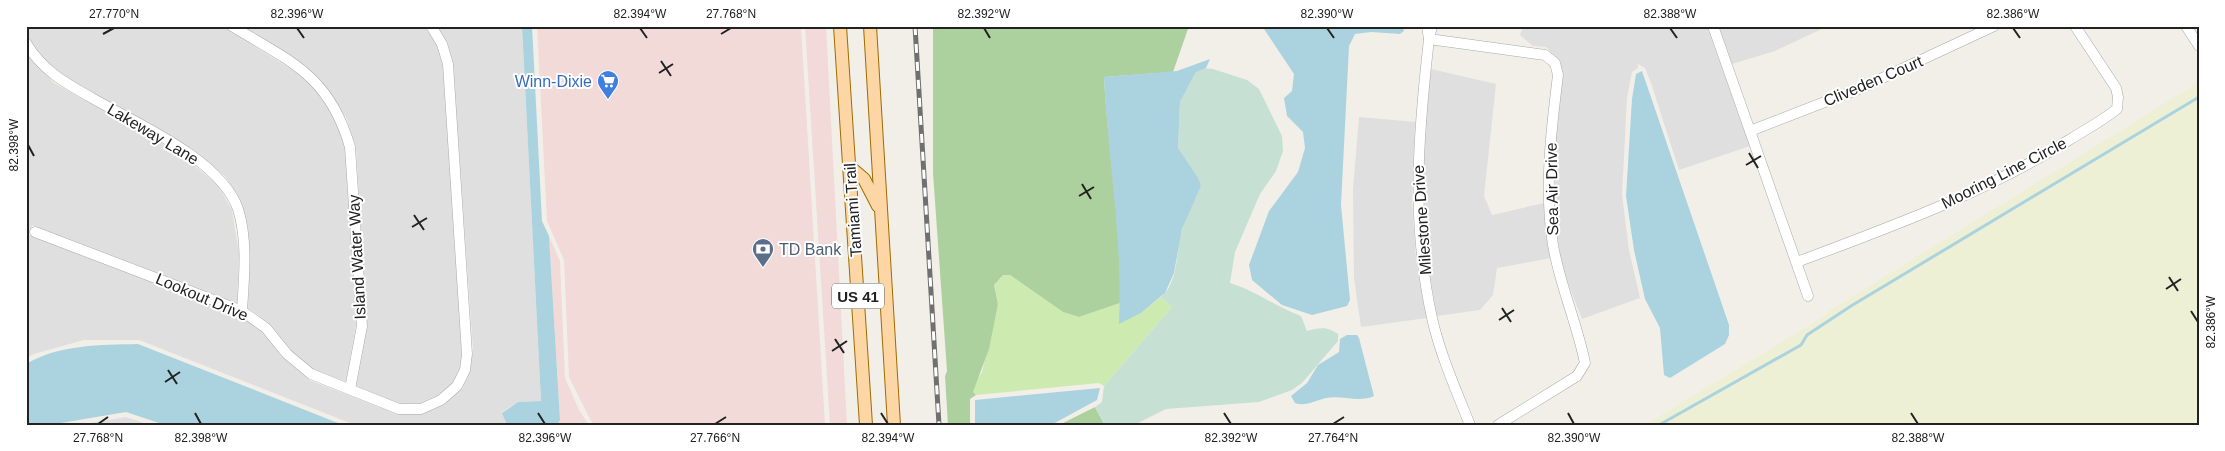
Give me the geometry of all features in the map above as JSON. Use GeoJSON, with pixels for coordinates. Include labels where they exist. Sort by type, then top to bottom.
{"type":"FeatureCollection","features":[{"type":"Feature","properties":{"kind":"main road","name":"Tamiami Trail"},"geometry":{"type":"LineString","coordinates":[[840,26],[866,425]]}},
{"type":"Feature","properties":{"kind":"main road","name":"Tamiami Trail"},"geometry":{"type":"LineString","coordinates":[[870,26],[894,425]]}},
{"type":"Feature","properties":{"kind":"main road"},"geometry":{"type":"LineString","coordinates":[[850,167],[864,179],[882,213]]}},
{"type":"Feature","properties":{"kind":"street","name":"Island Water Way"},"geometry":{"type":"LineString","coordinates":[[232,26],[302,69],[316,82],[343,121],[350,147],[362,326],[350,389]]}},
{"type":"Feature","properties":{"kind":"street"},"geometry":{"type":"LineString","coordinates":[[350,389],[399,409],[421,408],[441,400],[457,386],[465,370],[467,354],[448,64],[442,44],[431,26]]}},
{"type":"Feature","properties":{"kind":"street","name":"Milestone Drive"},"geometry":{"type":"LineString","coordinates":[[1427,26],[1429,39]]}},
{"type":"Feature","properties":{"kind":"street","name":"Milestone Drive"},"geometry":{"type":"LineString","coordinates":[[1432,26],[1429,39],[1418,149],[1418,202],[1422,259],[1433,320],[1453,384],[1470,425]]}},
{"type":"Feature","properties":{"kind":"street"},"geometry":{"type":"LineString","coordinates":[[1713,26],[1808,296]]}},
{"type":"Feature","properties":{"kind":"street","name":"Cliveden Court"},"geometry":{"type":"LineString","coordinates":[[1750,131],[1861,88],[1994,26]]}},
{"type":"Feature","properties":{"kind":"street","name":"Mooring Line Circle"},"geometry":{"type":"LineString","coordinates":[[1797,262],[1882,230],[1981,187],[2041,157],[2117,109],[2118,97],[2116,88],[2075,26]]}},
{"type":"Feature","properties":{"kind":"street"},"geometry":{"type":"LineString","coordinates":[[2186,26],[2199,46]]}},
{"type":"Feature","properties":{"kind":"street","name":"Sea Air Drive"},"geometry":{"type":"LineString","coordinates":[[1429,39],[1545,55],[1554,64],[1558,75],[1550,146],[1549,203],[1553,245],[1563,290],[1585,363],[1577,376],[1498,425]]}},
{"type":"Feature","properties":{"kind":"street","name":"Lakeway Lane"},"geometry":{"type":"LineString","coordinates":[[26,43],[33,56],[56,78],[183,149],[222,181],[238,208],[245,255],[242,311]]}},
{"type":"Feature","properties":{"kind":"street","name":"Lookout Drive"},"geometry":{"type":"LineString","coordinates":[[35,232],[242,311],[266,328],[287,354],[311,374],[350,389]]}},
{"type":"Feature","properties":{"kind":"shaded area"},"geometry":{"type":"Polygon","coordinates":[[[26,26],[222,26],[299,74],[313,85],[338,123],[345,147],[356,325],[346,382],[313,369],[291,351],[269,323],[248,308],[250,256],[243,208],[226,177],[185,144],[59,74],[37,53],[26,32],[26,26]]]}},
{"type":"Feature","properties":{"kind":"shaded area"},"geometry":{"type":"Polygon","coordinates":[[[242,26],[424,26],[438,46],[443,65],[462,353],[460,368],[453,383],[438,395],[420,403],[399,404],[356,386],[367,326],[356,147],[347,119],[320,79],[304,65],[242,26]]]}},
{"type":"Feature","properties":{"kind":"shaded area"},"geometry":{"type":"Polygon","coordinates":[[[437,26],[522,26],[541,401],[518,402],[502,412],[507,425],[355,425],[139,340],[84,340],[26,358],[26,53],[54,83],[180,154],[218,185],[232,210],[239,254],[237,303],[32,225],[29,235],[241,316],[263,332],[284,358],[309,380],[397,414],[423,414],[445,404],[462,389],[470,372],[473,350],[453,65],[447,42],[437,26]]]}},
{"type":"Feature","properties":{"kind":"shaded area"},"geometry":{"type":"Polygon","coordinates":[[[537,26],[801,26],[825,425],[595,425],[591,421],[569,377],[564,260],[547,221],[537,26]]]}},
{"type":"Feature","properties":{"kind":"shaded area"},"geometry":{"type":"Polygon","coordinates":[[[805,26],[826,26],[847,425],[830,425],[805,26]]]}},
{"type":"Feature","properties":{"kind":"shaded area"},"geometry":{"type":"Polygon","coordinates":[[[1523,26],[1622,26],[1626,29],[1636,26],[1707,26],[1750,146],[1679,170],[1651,83],[1645,68],[1638,64],[1638,68],[1632,72],[1627,98],[1622,195],[1629,250],[1640,298],[1582,319],[1564,273],[1558,245],[1555,203],[1555,146],[1563,74],[1560,62],[1546,47],[1533,46],[1520,35],[1523,26]]]}},
{"type":"Feature","properties":{"kind":"shaded area"},"geometry":{"type":"Polygon","coordinates":[[[1718,26],[1828,26],[1775,51],[1732,64],[1718,26]]]}},
{"type":"Feature","properties":{"kind":"shaded area"},"geometry":{"type":"Polygon","coordinates":[[[1431,69],[1496,84],[1484,196],[1492,215],[1544,203],[1551,258],[1497,268],[1493,295],[1480,310],[1437,316],[1427,259],[1423,203],[1423,150],[1431,69]]]}},
{"type":"Feature","properties":{"kind":"shaded area"},"geometry":{"type":"Polygon","coordinates":[[[1359,117],[1415,122],[1412,202],[1416,260],[1427,318],[1361,327],[1354,278],[1353,189],[1359,117]]]}},
{"type":"Feature","properties":{"kind":"shaded area"},"geometry":{"type":"Polygon","coordinates":[[[549,236],[560,261],[565,378],[579,410],[589,425],[557,425],[560,420],[549,236]]]}},
{"type":"Feature","properties":{"kind":"shaded area"},"geometry":{"type":"Polygon","coordinates":[[[126,417],[150,425],[78,425],[126,417]]]}},
{"type":"Feature","properties":{"kind":"green space"},"geometry":{"type":"Polygon","coordinates":[[[933,26],[1189,26],[1173,72],[1104,77],[1119,246],[1120,303],[1079,317],[1063,312],[1010,275],[1003,275],[994,285],[998,304],[989,349],[973,392],[976,395],[970,399],[970,425],[948,425],[945,376],[947,371],[933,173],[933,26]]]}},
{"type":"Feature","properties":{"kind":"green space"},"geometry":{"type":"Polygon","coordinates":[[[1202,68],[1213,69],[1247,80],[1259,89],[1282,136],[1283,151],[1276,171],[1260,194],[1235,252],[1230,283],[1249,290],[1301,316],[1307,331],[1323,328],[1334,331],[1338,334],[1338,341],[1302,383],[1292,390],[1259,402],[1166,409],[1134,425],[1104,424],[1095,407],[1102,402],[1104,386],[1172,307],[1161,297],[1171,283],[1182,230],[1201,186],[1178,148],[1180,102],[1196,72],[1202,68]]]}},
{"type":"Feature","properties":{"kind":"green space"},"geometry":{"type":"Polygon","coordinates":[[[2199,82],[2199,425],[1645,425],[1826,315],[1826,313],[2199,82]]]}},
{"type":"Feature","properties":{"kind":"green space"},"geometry":{"type":"Polygon","coordinates":[[[1003,275],[1010,275],[1063,312],[1079,317],[1120,303],[1120,323],[1141,313],[1161,297],[1172,307],[1104,386],[1099,383],[976,395],[973,392],[974,385],[982,372],[998,304],[994,285],[1003,275]]]}},
{"type":"Feature","properties":{"kind":"green space"},"geometry":{"type":"Polygon","coordinates":[[[1095,407],[1106,425],[1059,425],[1095,407]]]}},
{"type":"Feature","properties":{"kind":"water"},"geometry":{"type":"Polygon","coordinates":[[[522,26],[532,26],[542,221],[549,236],[560,420],[557,425],[507,425],[502,413],[518,402],[541,401],[522,26]]]}},
{"type":"Feature","properties":{"kind":"water"},"geometry":{"type":"Polygon","coordinates":[[[1262,26],[1403,26],[1404,31],[1400,34],[1371,32],[1355,34],[1349,46],[1341,205],[1350,300],[1347,306],[1312,315],[1282,305],[1252,280],[1249,265],[1269,211],[1298,172],[1305,148],[1303,132],[1287,116],[1284,98],[1292,91],[1294,74],[1262,26]]]}},
{"type":"Feature","properties":{"kind":"water"},"geometry":{"type":"Polygon","coordinates":[[[1210,59],[1206,68],[1196,72],[1180,102],[1178,148],[1198,178],[1201,186],[1182,229],[1174,273],[1165,293],[1141,313],[1119,324],[1119,262],[1104,77],[1177,71],[1210,59]]]}},
{"type":"Feature","properties":{"kind":"water"},"geometry":{"type":"Polygon","coordinates":[[[1642,71],[1729,325],[1729,335],[1725,344],[1670,378],[1664,375],[1660,328],[1645,299],[1634,250],[1626,196],[1632,99],[1636,74],[1642,71]]]}},
{"type":"Feature","properties":{"kind":"water"},"geometry":{"type":"Polygon","coordinates":[[[1347,335],[1357,335],[1359,338],[1374,396],[1363,399],[1332,397],[1307,404],[1295,403],[1291,396],[1307,383],[1318,365],[1339,352],[1340,339],[1347,335]]]}},
{"type":"Feature","properties":{"kind":"water"},"geometry":{"type":"Polygon","coordinates":[[[138,344],[343,425],[165,425],[126,412],[49,425],[26,425],[26,364],[39,357],[67,349],[95,345],[138,344]]]}},
{"type":"Feature","properties":{"kind":"water"},"geometry":{"type":"Polygon","coordinates":[[[1100,388],[1097,400],[1051,425],[975,425],[975,400],[1100,388]]]}},
{"type":"Feature","properties":{"kind":"waterway"},"geometry":{"type":"LineString","coordinates":[[1659,425],[1801,345],[1807,335],[1851,306],[2199,97]]}},
{"type":"Feature","properties":{"kind":"railway"},"geometry":{"type":"LineString","coordinates":[[915,26],[939,425]]}},
{"type":"Feature","properties":{"kind":"place","name":"Winn-Dixie"},"geometry":{"type":"Point","coordinates":[608,100]}},
{"type":"Feature","properties":{"kind":"place","name":"TD Bank"},"geometry":{"type":"Point","coordinates":[763,268]}}]}
